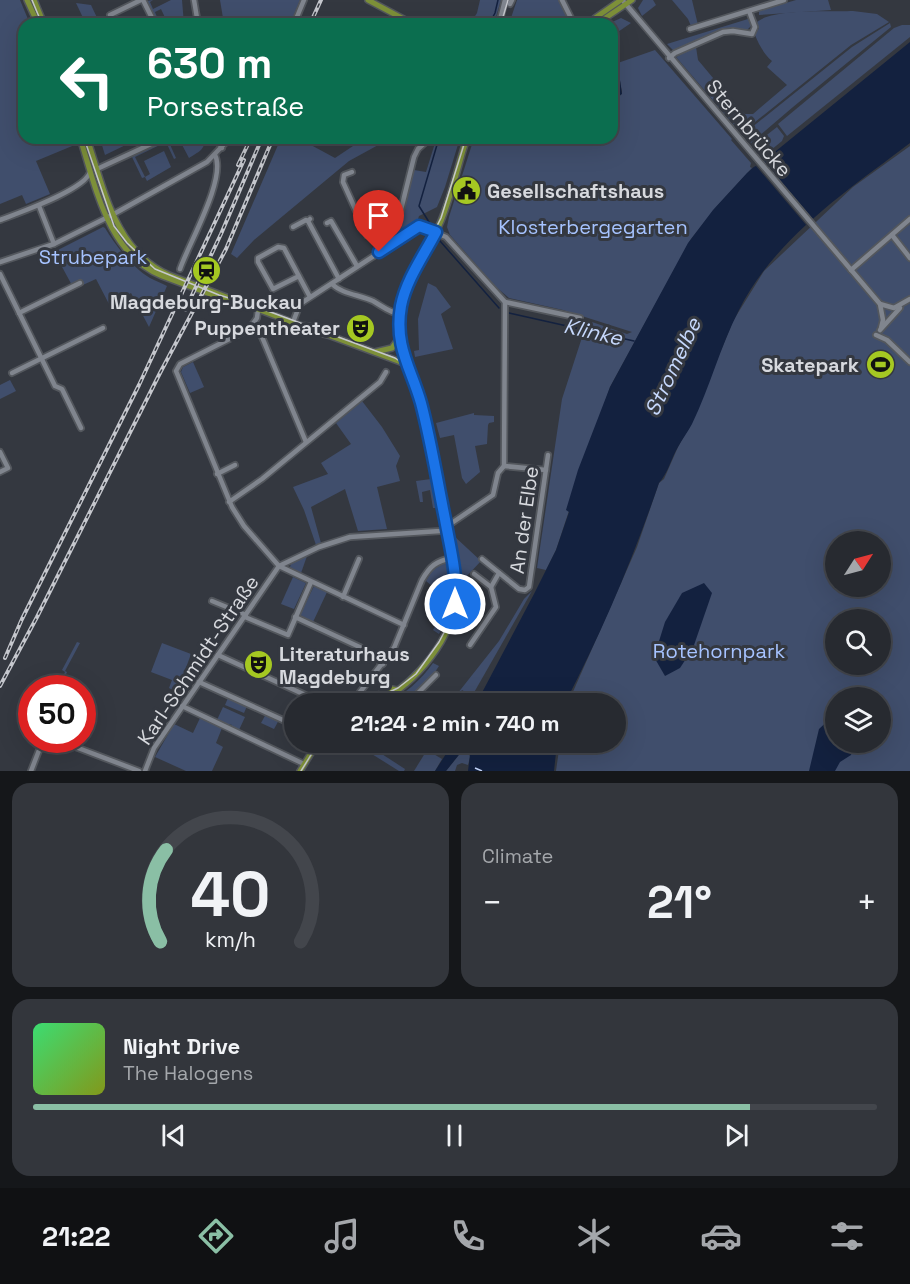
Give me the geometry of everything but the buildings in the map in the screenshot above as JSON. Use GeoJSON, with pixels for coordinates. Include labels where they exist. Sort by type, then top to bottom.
{"type":"FeatureCollection","features":[{"type":"Feature","properties":{"kind":"main road"},"geometry":{"type":"LineString","coordinates":[[27,0],[35,18]]}},
{"type":"Feature","properties":{"kind":"main road"},"geometry":{"type":"LineString","coordinates":[[34,0],[42,18]]}},
{"type":"Feature","properties":{"kind":"main road"},"geometry":{"type":"LineString","coordinates":[[368,0],[398,18]]}},
{"type":"Feature","properties":{"kind":"main road"},"geometry":{"type":"LineString","coordinates":[[604,18],[623,2],[632,0]]}},
{"type":"Feature","properties":{"kind":"main road"},"geometry":{"type":"LineString","coordinates":[[82,144],[109,216],[126,238],[157,269],[244,302],[246,305],[406,364]]}},
{"type":"Feature","properties":{"kind":"main road"},"geometry":{"type":"LineString","coordinates":[[89,144],[109,216]]}},
{"type":"Feature","properties":{"kind":"main road"},"geometry":{"type":"LineString","coordinates":[[395,693],[420,670],[448,627],[456,596],[452,558],[425,421],[401,350],[400,314],[406,289],[445,211],[465,144]]}},
{"type":"Feature","properties":{"kind":"main road"},"geometry":{"type":"LineString","coordinates":[[87,159],[109,216]]}},
{"type":"Feature","properties":{"kind":"main road"},"geometry":{"type":"LineString","coordinates":[[373,352],[392,348],[400,334]]}},
{"type":"Feature","properties":{"kind":"main road"},"geometry":{"type":"LineString","coordinates":[[383,693],[392,689],[397,690]]}},
{"type":"Feature","properties":{"kind":"main road"},"geometry":{"type":"LineString","coordinates":[[300,771],[311,753]]}},
{"type":"Feature","properties":{"kind":"street"},"geometry":{"type":"LineString","coordinates":[[110,15],[142,0],[152,18]]}},
{"type":"Feature","properties":{"kind":"street"},"geometry":{"type":"LineString","coordinates":[[194,0],[197,18]]}},
{"type":"Feature","properties":{"kind":"street"},"geometry":{"type":"LineString","coordinates":[[296,18],[304,0]]}},
{"type":"Feature","properties":{"kind":"street"},"geometry":{"type":"LineString","coordinates":[[562,0],[571,18]]}},
{"type":"Feature","properties":{"kind":"street"},"geometry":{"type":"LineString","coordinates":[[690,29],[784,0]]}},
{"type":"Feature","properties":{"kind":"street"},"geometry":{"type":"LineString","coordinates":[[502,18],[509,1]]}},
{"type":"Feature","properties":{"kind":"street","name":"Sternbrücke"},"geometry":{"type":"LineString","coordinates":[[623,2],[880,304]]}},
{"type":"Feature","properties":{"kind":"street"},"geometry":{"type":"LineString","coordinates":[[669,58],[675,53],[723,32],[752,34],[755,27],[749,11]]}},
{"type":"Feature","properties":{"kind":"street"},"geometry":{"type":"LineString","coordinates":[[97,169],[151,144]]}},
{"type":"Feature","properties":{"kind":"street"},"geometry":{"type":"LineString","coordinates":[[220,144],[222,148]]}},
{"type":"Feature","properties":{"kind":"street"},"geometry":{"type":"LineString","coordinates":[[0,262],[54,244],[109,216],[207,162],[225,144]]}},
{"type":"Feature","properties":{"kind":"street"},"geometry":{"type":"LineString","coordinates":[[393,242],[414,157],[424,144]]}},
{"type":"Feature","properties":{"kind":"street"},"geometry":{"type":"LineString","coordinates":[[180,269],[213,193],[217,166],[215,155]]}},
{"type":"Feature","properties":{"kind":"street"},"geometry":{"type":"LineString","coordinates":[[0,220],[39,206],[86,181],[90,170]]}},
{"type":"Feature","properties":{"kind":"street"},"geometry":{"type":"LineString","coordinates":[[352,172],[344,175],[343,182],[367,235]]}},
{"type":"Feature","properties":{"kind":"street"},"geometry":{"type":"LineString","coordinates":[[39,206],[54,244]]}},
{"type":"Feature","properties":{"kind":"street"},"geometry":{"type":"LineString","coordinates":[[851,270],[910,219]]}},
{"type":"Feature","properties":{"kind":"street"},"geometry":{"type":"LineString","coordinates":[[293,227],[309,220],[339,279]]}},
{"type":"Feature","properties":{"kind":"street"},"geometry":{"type":"LineString","coordinates":[[327,223],[331,221],[357,266]]}},
{"type":"Feature","properties":{"kind":"street"},"geometry":{"type":"LineString","coordinates":[[293,322],[300,304],[419,226],[446,237],[505,302],[580,318]]}},
{"type":"Feature","properties":{"kind":"street"},"geometry":{"type":"LineString","coordinates":[[892,235],[910,258]]}},
{"type":"Feature","properties":{"kind":"street"},"geometry":{"type":"LineString","coordinates":[[375,245],[379,252]]}},
{"type":"Feature","properties":{"kind":"street"},"geometry":{"type":"LineString","coordinates":[[299,276],[276,289],[271,287],[258,260],[282,247],[299,276],[310,297]]}},
{"type":"Feature","properties":{"kind":"street"},"geometry":{"type":"LineString","coordinates":[[0,274],[55,386],[62,389],[81,428]]}},
{"type":"Feature","properties":{"kind":"street"},"geometry":{"type":"LineString","coordinates":[[19,313],[80,283]]}},
{"type":"Feature","properties":{"kind":"street"},"geometry":{"type":"LineString","coordinates":[[332,284],[373,301],[393,313],[400,314]]}},
{"type":"Feature","properties":{"kind":"street"},"geometry":{"type":"LineString","coordinates":[[902,305],[892,308],[880,304],[883,320],[880,330],[910,299]]}},
{"type":"Feature","properties":{"kind":"street"},"geometry":{"type":"LineString","coordinates":[[279,566],[319,547],[350,537],[440,531],[493,495],[498,473],[504,466],[505,302]]}},
{"type":"Feature","properties":{"kind":"street"},"geometry":{"type":"LineString","coordinates":[[258,309],[258,317],[249,329],[180,364],[177,368],[177,373],[229,502],[244,526],[279,566],[404,625]]}},
{"type":"Feature","properties":{"kind":"street"},"geometry":{"type":"LineString","coordinates":[[254,322],[306,442]]}},
{"type":"Feature","properties":{"kind":"street"},"geometry":{"type":"LineString","coordinates":[[12,373],[103,328]]}},
{"type":"Feature","properties":{"kind":"street"},"geometry":{"type":"LineString","coordinates":[[876,335],[887,340],[910,362]]}},
{"type":"Feature","properties":{"kind":"street"},"geometry":{"type":"LineString","coordinates":[[229,502],[262,479],[380,382],[386,372]]}},
{"type":"Feature","properties":{"kind":"street"},"geometry":{"type":"LineString","coordinates":[[0,453],[8,468],[0,472]]}},
{"type":"Feature","properties":{"kind":"street","name":"An der Elbe"},"geometry":{"type":"LineString","coordinates":[[499,573],[519,589],[528,588],[548,455]]}},
{"type":"Feature","properties":{"kind":"street"},"geometry":{"type":"LineString","coordinates":[[218,474],[235,465]]}},
{"type":"Feature","properties":{"kind":"street"},"geometry":{"type":"LineString","coordinates":[[504,466],[546,470]]}},
{"type":"Feature","properties":{"kind":"street"},"geometry":{"type":"LineString","coordinates":[[360,692],[394,648],[428,570],[436,563],[452,558]]}},
{"type":"Feature","properties":{"kind":"street"},"geometry":{"type":"LineString","coordinates":[[343,597],[359,559]]}},
{"type":"Feature","properties":{"kind":"street"},"geometry":{"type":"LineString","coordinates":[[482,559],[499,573],[491,587]]}},
{"type":"Feature","properties":{"kind":"street","name":"Karl-Schmidt-Straße"},"geometry":{"type":"LineString","coordinates":[[144,771],[154,748],[279,566]]}},
{"type":"Feature","properties":{"kind":"street"},"geometry":{"type":"LineString","coordinates":[[470,645],[496,607],[491,587],[474,574]]}},
{"type":"Feature","properties":{"kind":"street"},"geometry":{"type":"LineString","coordinates":[[212,601],[288,635],[311,582]]}},
{"type":"Feature","properties":{"kind":"street"},"geometry":{"type":"LineString","coordinates":[[295,617],[366,650],[383,664]]}},
{"type":"Feature","properties":{"kind":"street"},"geometry":{"type":"LineString","coordinates":[[218,655],[301,693]]}},
{"type":"Feature","properties":{"kind":"street"},"geometry":{"type":"LineString","coordinates":[[418,693],[436,675]]}},
{"type":"Feature","properties":{"kind":"street"},"geometry":{"type":"LineString","coordinates":[[199,682],[284,720]]}},
{"type":"Feature","properties":{"kind":"street"},"geometry":{"type":"LineString","coordinates":[[182,706],[304,764]]}},
{"type":"Feature","properties":{"kind":"street"},"geometry":{"type":"LineString","coordinates":[[31,771],[38,753]]}},
{"type":"Feature","properties":{"kind":"street"},"geometry":{"type":"LineString","coordinates":[[91,753],[139,771]]}},
{"type":"Feature","properties":{"kind":"green space"},"geometry":{"type":"Polygon","coordinates":[[[0,0],[20,0],[28,18],[18,18],[18,144],[77,144],[36,161],[50,194],[26,204],[22,195],[0,204],[0,0]]]}},
{"type":"Feature","properties":{"kind":"green space"},"geometry":{"type":"Polygon","coordinates":[[[153,0],[150,2],[153,9],[171,0],[182,0],[184,18],[165,18],[161,9],[155,12],[157,17],[155,18],[147,1],[153,0]]]}},
{"type":"Feature","properties":{"kind":"green space"},"geometry":{"type":"Polygon","coordinates":[[[220,0],[300,0],[292,18],[223,18],[220,0]]]}},
{"type":"Feature","properties":{"kind":"green space"},"geometry":{"type":"Polygon","coordinates":[[[480,0],[501,0],[496,18],[474,18],[480,0]]]}},
{"type":"Feature","properties":{"kind":"green space"},"geometry":{"type":"Polygon","coordinates":[[[517,0],[559,0],[568,18],[511,18],[517,0]]]}},
{"type":"Feature","properties":{"kind":"green space"},"geometry":{"type":"Polygon","coordinates":[[[643,0],[653,0],[656,5],[642,16],[638,8],[643,0]]]}},
{"type":"Feature","properties":{"kind":"green space"},"geometry":{"type":"Polygon","coordinates":[[[672,0],[692,0],[698,25],[691,26],[672,0]]]}},
{"type":"Feature","properties":{"kind":"green space"},"geometry":{"type":"Polygon","coordinates":[[[796,0],[828,0],[831,10],[759,15],[759,11],[796,0]]]}},
{"type":"Feature","properties":{"kind":"green space"},"geometry":{"type":"Polygon","coordinates":[[[76,3],[91,5],[97,18],[83,18],[76,3]]]}},
{"type":"Feature","properties":{"kind":"green space"},"geometry":{"type":"Polygon","coordinates":[[[853,11],[877,14],[889,22],[851,45],[750,126],[746,124],[741,128],[744,131],[741,133],[676,57],[696,47],[698,60],[739,109],[745,114],[753,114],[787,85],[767,67],[772,61],[762,49],[755,35],[759,28],[757,22],[789,13],[853,11]]]}},
{"type":"Feature","properties":{"kind":"green space"},"geometry":{"type":"Polygon","coordinates":[[[621,18],[631,23],[618,32],[618,19],[621,18]]]}},
{"type":"Feature","properties":{"kind":"green space"},"geometry":{"type":"Polygon","coordinates":[[[748,19],[751,26],[747,30],[734,28],[720,30],[673,50],[667,44],[748,19]]]}},
{"type":"Feature","properties":{"kind":"green space"},"geometry":{"type":"Polygon","coordinates":[[[890,23],[891,27],[751,143],[744,134],[748,136],[753,131],[751,128],[852,47],[890,23]]]}},
{"type":"Feature","properties":{"kind":"green space"},"geometry":{"type":"Polygon","coordinates":[[[910,25],[910,37],[787,136],[778,124],[894,28],[910,25]]]}},
{"type":"Feature","properties":{"kind":"green space","name":"Klosterbergegarten"},"geometry":{"type":"Polygon","coordinates":[[[655,50],[732,139],[751,163],[752,168],[691,239],[610,387],[556,550],[546,570],[537,568],[562,399],[587,322],[627,334],[632,332],[563,310],[509,298],[496,287],[450,235],[447,227],[472,144],[618,144],[618,97],[622,92],[620,81],[618,81],[618,63],[655,50]]]}},
{"type":"Feature","properties":{"kind":"green space"},"geometry":{"type":"Polygon","coordinates":[[[777,127],[784,136],[782,141],[765,155],[761,153],[754,145],[777,127]]]}},
{"type":"Feature","properties":{"kind":"green space"},"geometry":{"type":"Polygon","coordinates":[[[102,144],[128,144],[105,155],[102,144]]]}},
{"type":"Feature","properties":{"kind":"green space"},"geometry":{"type":"Polygon","coordinates":[[[162,144],[135,157],[145,177],[142,178],[132,157],[162,144]]]}},
{"type":"Feature","properties":{"kind":"green space"},"geometry":{"type":"Polygon","coordinates":[[[167,144],[170,144],[176,158],[174,159],[167,144]]]}},
{"type":"Feature","properties":{"kind":"green space"},"geometry":{"type":"Polygon","coordinates":[[[182,144],[204,144],[203,148],[189,158],[182,144]]]}},
{"type":"Feature","properties":{"kind":"green space"},"geometry":{"type":"Polygon","coordinates":[[[278,144],[309,144],[335,158],[356,144],[380,144],[349,161],[254,240],[237,258],[231,254],[278,144]]]}},
{"type":"Feature","properties":{"kind":"green space"},"geometry":{"type":"Polygon","coordinates":[[[435,144],[458,144],[437,207],[419,216],[417,222],[397,235],[414,170],[426,172],[435,144]]]}},
{"type":"Feature","properties":{"kind":"green space","name":"Rotehornpark"},"geometry":{"type":"Polygon","coordinates":[[[910,146],[910,771],[556,771],[559,753],[626,753],[626,693],[572,693],[637,547],[659,483],[664,479],[691,424],[733,321],[764,271],[853,187],[910,146]]]}},
{"type":"Feature","properties":{"kind":"green space"},"geometry":{"type":"Polygon","coordinates":[[[164,151],[171,167],[147,181],[145,177],[150,174],[144,161],[164,151]]]}},
{"type":"Feature","properties":{"kind":"green space","name":"Strubepark"},"geometry":{"type":"Polygon","coordinates":[[[103,227],[137,268],[150,278],[167,286],[149,327],[131,293],[109,304],[96,279],[74,289],[54,252],[103,227]]]}},
{"type":"Feature","properties":{"kind":"green space"},"geometry":{"type":"Polygon","coordinates":[[[428,283],[436,287],[451,307],[441,314],[453,349],[415,357],[414,351],[419,350],[418,319],[428,283]]]}},
{"type":"Feature","properties":{"kind":"green space"},"geometry":{"type":"Polygon","coordinates":[[[193,362],[204,387],[190,393],[181,372],[183,367],[193,362]]]}},
{"type":"Feature","properties":{"kind":"green space"},"geometry":{"type":"Polygon","coordinates":[[[10,380],[16,391],[0,399],[0,385],[10,380]]]}},
{"type":"Feature","properties":{"kind":"green space"},"geometry":{"type":"Polygon","coordinates":[[[362,401],[400,456],[396,466],[400,481],[377,487],[387,529],[358,531],[345,489],[311,507],[321,543],[316,545],[293,487],[328,474],[321,463],[351,444],[336,423],[362,401]]]}},
{"type":"Feature","properties":{"kind":"green space"},"geometry":{"type":"Polygon","coordinates":[[[474,413],[474,415],[494,416],[494,422],[488,425],[487,444],[475,446],[480,472],[466,484],[462,478],[454,435],[440,438],[436,423],[474,413]]]}},
{"type":"Feature","properties":{"kind":"green space"},"geometry":{"type":"Polygon","coordinates":[[[431,479],[436,508],[433,508],[430,490],[422,492],[423,502],[420,502],[416,481],[431,479]]]}},
{"type":"Feature","properties":{"kind":"green space"},"geometry":{"type":"Polygon","coordinates":[[[454,536],[481,561],[465,578],[468,608],[456,635],[452,632],[459,608],[460,584],[454,536]]]}},
{"type":"Feature","properties":{"kind":"green space"},"geometry":{"type":"Polygon","coordinates":[[[307,556],[301,573],[290,567],[291,564],[307,556]]]}},
{"type":"Feature","properties":{"kind":"green space"},"geometry":{"type":"Polygon","coordinates":[[[443,562],[447,563],[451,571],[453,590],[447,619],[439,634],[433,630],[438,621],[441,623],[445,615],[439,612],[441,608],[436,605],[442,602],[443,595],[426,581],[435,566],[443,562]]]}},
{"type":"Feature","properties":{"kind":"green space"},"geometry":{"type":"Polygon","coordinates":[[[293,577],[306,583],[294,609],[281,604],[293,577]]]}},
{"type":"Feature","properties":{"kind":"green space"},"geometry":{"type":"Polygon","coordinates":[[[314,586],[327,592],[313,622],[300,615],[314,586]]]}},
{"type":"Feature","properties":{"kind":"green space"},"geometry":{"type":"Polygon","coordinates":[[[532,591],[474,693],[462,690],[458,693],[499,641],[524,599],[532,591]]]}},
{"type":"Feature","properties":{"kind":"green space"},"geometry":{"type":"Polygon","coordinates":[[[77,642],[80,643],[65,671],[67,672],[66,675],[62,670],[77,642]]]}},
{"type":"Feature","properties":{"kind":"green space"},"geometry":{"type":"Polygon","coordinates":[[[162,643],[191,654],[177,692],[169,688],[172,680],[151,672],[162,643]]]}},
{"type":"Feature","properties":{"kind":"green space"},"geometry":{"type":"Polygon","coordinates":[[[433,663],[439,666],[431,678],[415,693],[404,693],[412,686],[433,663]]]}},
{"type":"Feature","properties":{"kind":"green space"},"geometry":{"type":"Polygon","coordinates":[[[228,698],[247,706],[244,713],[225,705],[228,698]]]}},
{"type":"Feature","properties":{"kind":"green space"},"geometry":{"type":"Polygon","coordinates":[[[223,707],[245,717],[239,730],[217,720],[223,707]]]}},
{"type":"Feature","properties":{"kind":"green space"},"geometry":{"type":"Polygon","coordinates":[[[266,714],[279,720],[274,729],[261,723],[266,714]]]}},
{"type":"Feature","properties":{"kind":"green space"},"geometry":{"type":"Polygon","coordinates":[[[200,718],[222,728],[216,743],[223,747],[212,771],[186,771],[155,757],[174,724],[193,733],[200,718]]]}},
{"type":"Feature","properties":{"kind":"green space"},"geometry":{"type":"Polygon","coordinates":[[[370,753],[380,753],[405,769],[399,771],[370,753]]]}},
{"type":"Feature","properties":{"kind":"green space"},"geometry":{"type":"Polygon","coordinates":[[[425,753],[432,753],[442,759],[435,771],[414,771],[425,753]]]}},
{"type":"Feature","properties":{"kind":"green space"},"geometry":{"type":"Polygon","coordinates":[[[460,753],[469,754],[468,765],[462,763],[457,765],[455,771],[446,771],[460,753]]]}},
{"type":"Feature","properties":{"kind":"water","name":"Stromelbe"},"geometry":{"type":"Polygon","coordinates":[[[910,42],[910,143],[814,218],[772,260],[754,284],[732,324],[692,424],[659,483],[616,595],[570,693],[482,693],[556,550],[569,512],[566,510],[578,470],[610,387],[688,243],[713,210],[747,173],[766,156],[776,151],[910,42]]]}},
{"type":"Feature","properties":{"kind":"water"},"geometry":{"type":"Polygon","coordinates":[[[618,78],[620,80],[622,94],[618,96],[618,78]]]}},
{"type":"Feature","properties":{"kind":"water"},"geometry":{"type":"Polygon","coordinates":[[[704,583],[712,593],[693,648],[680,668],[665,676],[654,657],[665,622],[682,593],[704,583]]]}},
{"type":"Feature","properties":{"kind":"water"},"geometry":{"type":"Polygon","coordinates":[[[825,723],[825,753],[852,753],[840,762],[835,771],[809,771],[819,729],[825,723]]]}},
{"type":"Feature","properties":{"kind":"water"},"geometry":{"type":"Polygon","coordinates":[[[447,753],[460,753],[446,771],[435,771],[447,753]]]}},
{"type":"Feature","properties":{"kind":"water"},"geometry":{"type":"Polygon","coordinates":[[[466,753],[556,753],[554,771],[468,771],[470,755],[466,753]]]}},
{"type":"Feature","properties":{"kind":"pier"},"geometry":{"type":"Polygon","coordinates":[[[763,155],[765,157],[763,160],[814,220],[817,219],[806,230],[807,226],[756,166],[751,165],[763,155]]]}},
{"type":"Feature","properties":{"kind":"waterway","name":"Klinke"},"geometry":{"type":"LineString","coordinates":[[492,18],[498,0]]}},
{"type":"Feature","properties":{"kind":"waterway","name":"Klinke"},"geometry":{"type":"LineString","coordinates":[[429,222],[419,206],[437,144]]}},
{"type":"Feature","properties":{"kind":"waterway","name":"Klinke"},"geometry":{"type":"LineString","coordinates":[[440,241],[499,308]]}},
{"type":"Feature","properties":{"kind":"waterway","name":"Klinke"},"geometry":{"type":"LineString","coordinates":[[509,313],[634,341]]}},
{"type":"Feature","properties":{"kind":"ferry route"},"geometry":{"type":"LineString","coordinates":[[475,768],[482,771]]}},
{"type":"Feature","properties":{"kind":"tunnel"},"geometry":{"type":"LineString","coordinates":[[367,235],[375,245]]}},
{"type":"Feature","properties":{"kind":"tram line"},"geometry":{"type":"LineString","coordinates":[[32,0],[40,18]]}},
{"type":"Feature","properties":{"kind":"tram line"},"geometry":{"type":"LineString","coordinates":[[503,18],[508,0]]}},
{"type":"Feature","properties":{"kind":"tram line"},"geometry":{"type":"LineString","coordinates":[[86,144],[114,226],[127,243],[155,269],[219,295],[395,358],[407,366]]}},
{"type":"Feature","properties":{"kind":"tram line"},"geometry":{"type":"LineString","coordinates":[[387,693],[398,688],[416,674],[439,642],[453,609],[455,582],[449,547],[427,434],[402,358],[398,320],[403,293],[441,218],[464,144]]}},
{"type":"Feature","properties":{"kind":"tram line"},"geometry":{"type":"LineString","coordinates":[[301,771],[312,753]]}},
{"type":"Feature","properties":{"kind":"railway"},"geometry":{"type":"LineString","coordinates":[[313,18],[321,0]]}},
{"type":"Feature","properties":{"kind":"railway"},"geometry":{"type":"LineString","coordinates":[[238,165],[248,144]]}},
{"type":"Feature","properties":{"kind":"railway"},"geometry":{"type":"LineString","coordinates":[[185,310],[259,144]]}},
{"type":"Feature","properties":{"kind":"railway"},"geometry":{"type":"LineString","coordinates":[[0,686],[226,249],[270,144]]}},
{"type":"Feature","properties":{"kind":"railway"},"geometry":{"type":"LineString","coordinates":[[5,658],[22,619],[139,385],[244,160]]}},
{"type":"Feature","properties":{"kind":"place","name":"Gesellschaftshaus"},"geometry":{"type":"Point","coordinates":[466,191]}},
{"type":"Feature","properties":{"kind":"place","name":"Magdeburg-Buckau"},"geometry":{"type":"Point","coordinates":[206,271]}},
{"type":"Feature","properties":{"kind":"place","name":"Puppentheater"},"geometry":{"type":"Point","coordinates":[361,328]}},
{"type":"Feature","properties":{"kind":"place","name":"Skatepark"},"geometry":{"type":"Point","coordinates":[880,365]}},
{"type":"Feature","properties":{"kind":"place","name":"Literaturhaus Magdeburg"},"geometry":{"type":"Point","coordinates":[258,665]}},
{"type":"Feature","properties":{"kind":"route"},"geometry":{"type":"LineString","coordinates":[[379,252],[419,226],[436,232],[405,293],[400,314],[400,327],[402,353],[420,401],[434,462],[455,576],[455,604]]}}]}
